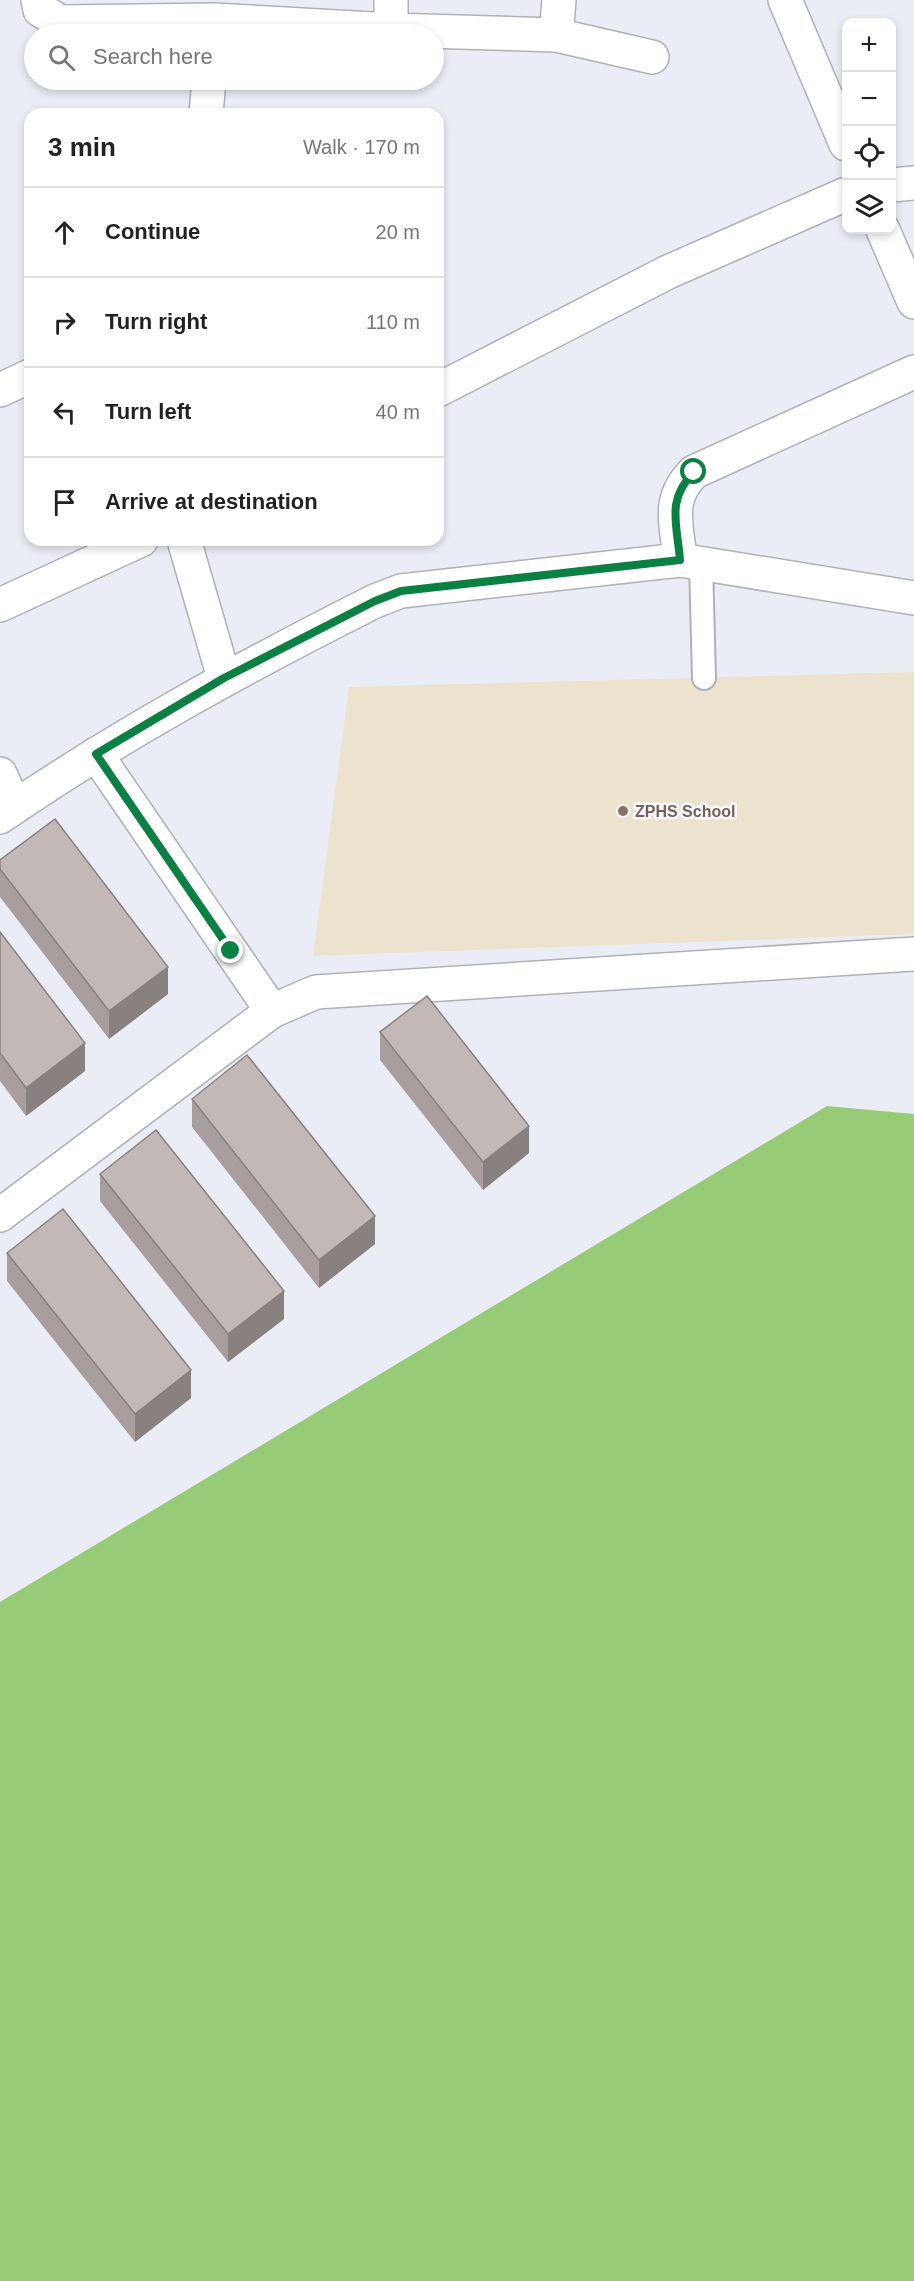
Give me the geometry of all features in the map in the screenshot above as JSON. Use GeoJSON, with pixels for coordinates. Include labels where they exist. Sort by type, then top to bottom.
{"type":"FeatureCollection","features":[{"type":"Feature","properties":{"kind":"street"},"geometry":{"type":"LineString","coordinates":[[38,0],[40,10],[61,22],[391,15],[556,35],[652,57]]}},
{"type":"Feature","properties":{"kind":"street"},"geometry":{"type":"LineString","coordinates":[[556,35],[559,0]]}},
{"type":"Feature","properties":{"kind":"street"},"geometry":{"type":"LineString","coordinates":[[785,0],[842,135]]}},
{"type":"Feature","properties":{"kind":"street"},"geometry":{"type":"LineString","coordinates":[[207,108],[208,90]]}},
{"type":"Feature","properties":{"kind":"street"},"geometry":{"type":"LineString","coordinates":[[896,185],[914,183]]}},
{"type":"Feature","properties":{"kind":"street"},"geometry":{"type":"LineString","coordinates":[[444,387],[668,272],[842,196]]}},
{"type":"Feature","properties":{"kind":"street"},"geometry":{"type":"LineString","coordinates":[[885,234],[914,302]]}},
{"type":"Feature","properties":{"kind":"street"},"geometry":{"type":"LineString","coordinates":[[690,561],[675,502],[682,484],[694,472],[914,372]]}},
{"type":"Feature","properties":{"kind":"street"},"geometry":{"type":"LineString","coordinates":[[0,390],[24,379]]}},
{"type":"Feature","properties":{"kind":"street"},"geometry":{"type":"LineString","coordinates":[[0,605],[128,546]]}},
{"type":"Feature","properties":{"kind":"street"},"geometry":{"type":"LineString","coordinates":[[186,546],[224,678]]}},
{"type":"Feature","properties":{"kind":"street"},"geometry":{"type":"LineString","coordinates":[[0,774],[8,811],[96,754],[224,678],[368,604],[401,591],[690,561],[914,598]]}},
{"type":"Feature","properties":{"kind":"street"},"geometry":{"type":"LineString","coordinates":[[96,754],[272,1011]]}},
{"type":"Feature","properties":{"kind":"street"},"geometry":{"type":"LineString","coordinates":[[0,1215],[272,1011],[316,992],[914,954]]}},
{"type":"Feature","properties":{"kind":"lane"},"geometry":{"type":"LineString","coordinates":[[690,561],[704,678]]}},
{"type":"Feature","properties":{"kind":"shaded area","name":"ZPHS School"},"geometry":{"type":"Polygon","coordinates":[[[914,672],[914,934],[313,956],[349,687],[914,672]]]}},
{"type":"Feature","properties":{"kind":"green space"},"geometry":{"type":"Polygon","coordinates":[[[827,1106],[914,1114],[914,2281],[0,2281],[0,1602],[827,1106]]]}},
{"type":"Feature","properties":{"kind":"building"},"geometry":{"type":"Polygon","coordinates":[[[55,819],[168,967],[109,1011],[0,869],[0,860],[55,819]]]}},
{"type":"Feature","properties":{"kind":"building"},"geometry":{"type":"Polygon","coordinates":[[[0,932],[85,1043],[26,1088],[0,1053],[0,932]]]}},
{"type":"Feature","properties":{"kind":"building"},"geometry":{"type":"Polygon","coordinates":[[[427,996],[529,1126],[483,1162],[380,1032],[427,996]]]}},
{"type":"Feature","properties":{"kind":"building"},"geometry":{"type":"Polygon","coordinates":[[[247,1055],[375,1216],[319,1260],[192,1099],[247,1055]]]}},
{"type":"Feature","properties":{"kind":"building"},"geometry":{"type":"Polygon","coordinates":[[[156,1130],[284,1291],[228,1334],[100,1174],[156,1130]]]}},
{"type":"Feature","properties":{"kind":"building"},"geometry":{"type":"Polygon","coordinates":[[[63,1209],[191,1370],[135,1414],[7,1253],[63,1209]]]}},
{"type":"Feature","properties":{"kind":"place","name":"ZPHS School"},"geometry":{"type":"Point","coordinates":[623,811]}},
{"type":"Feature","properties":{"kind":"route"},"geometry":{"type":"LineString","coordinates":[[231,951],[96,754],[224,678],[375,601],[401,591],[680,560],[675,502],[682,484],[694,472]]}}]}
